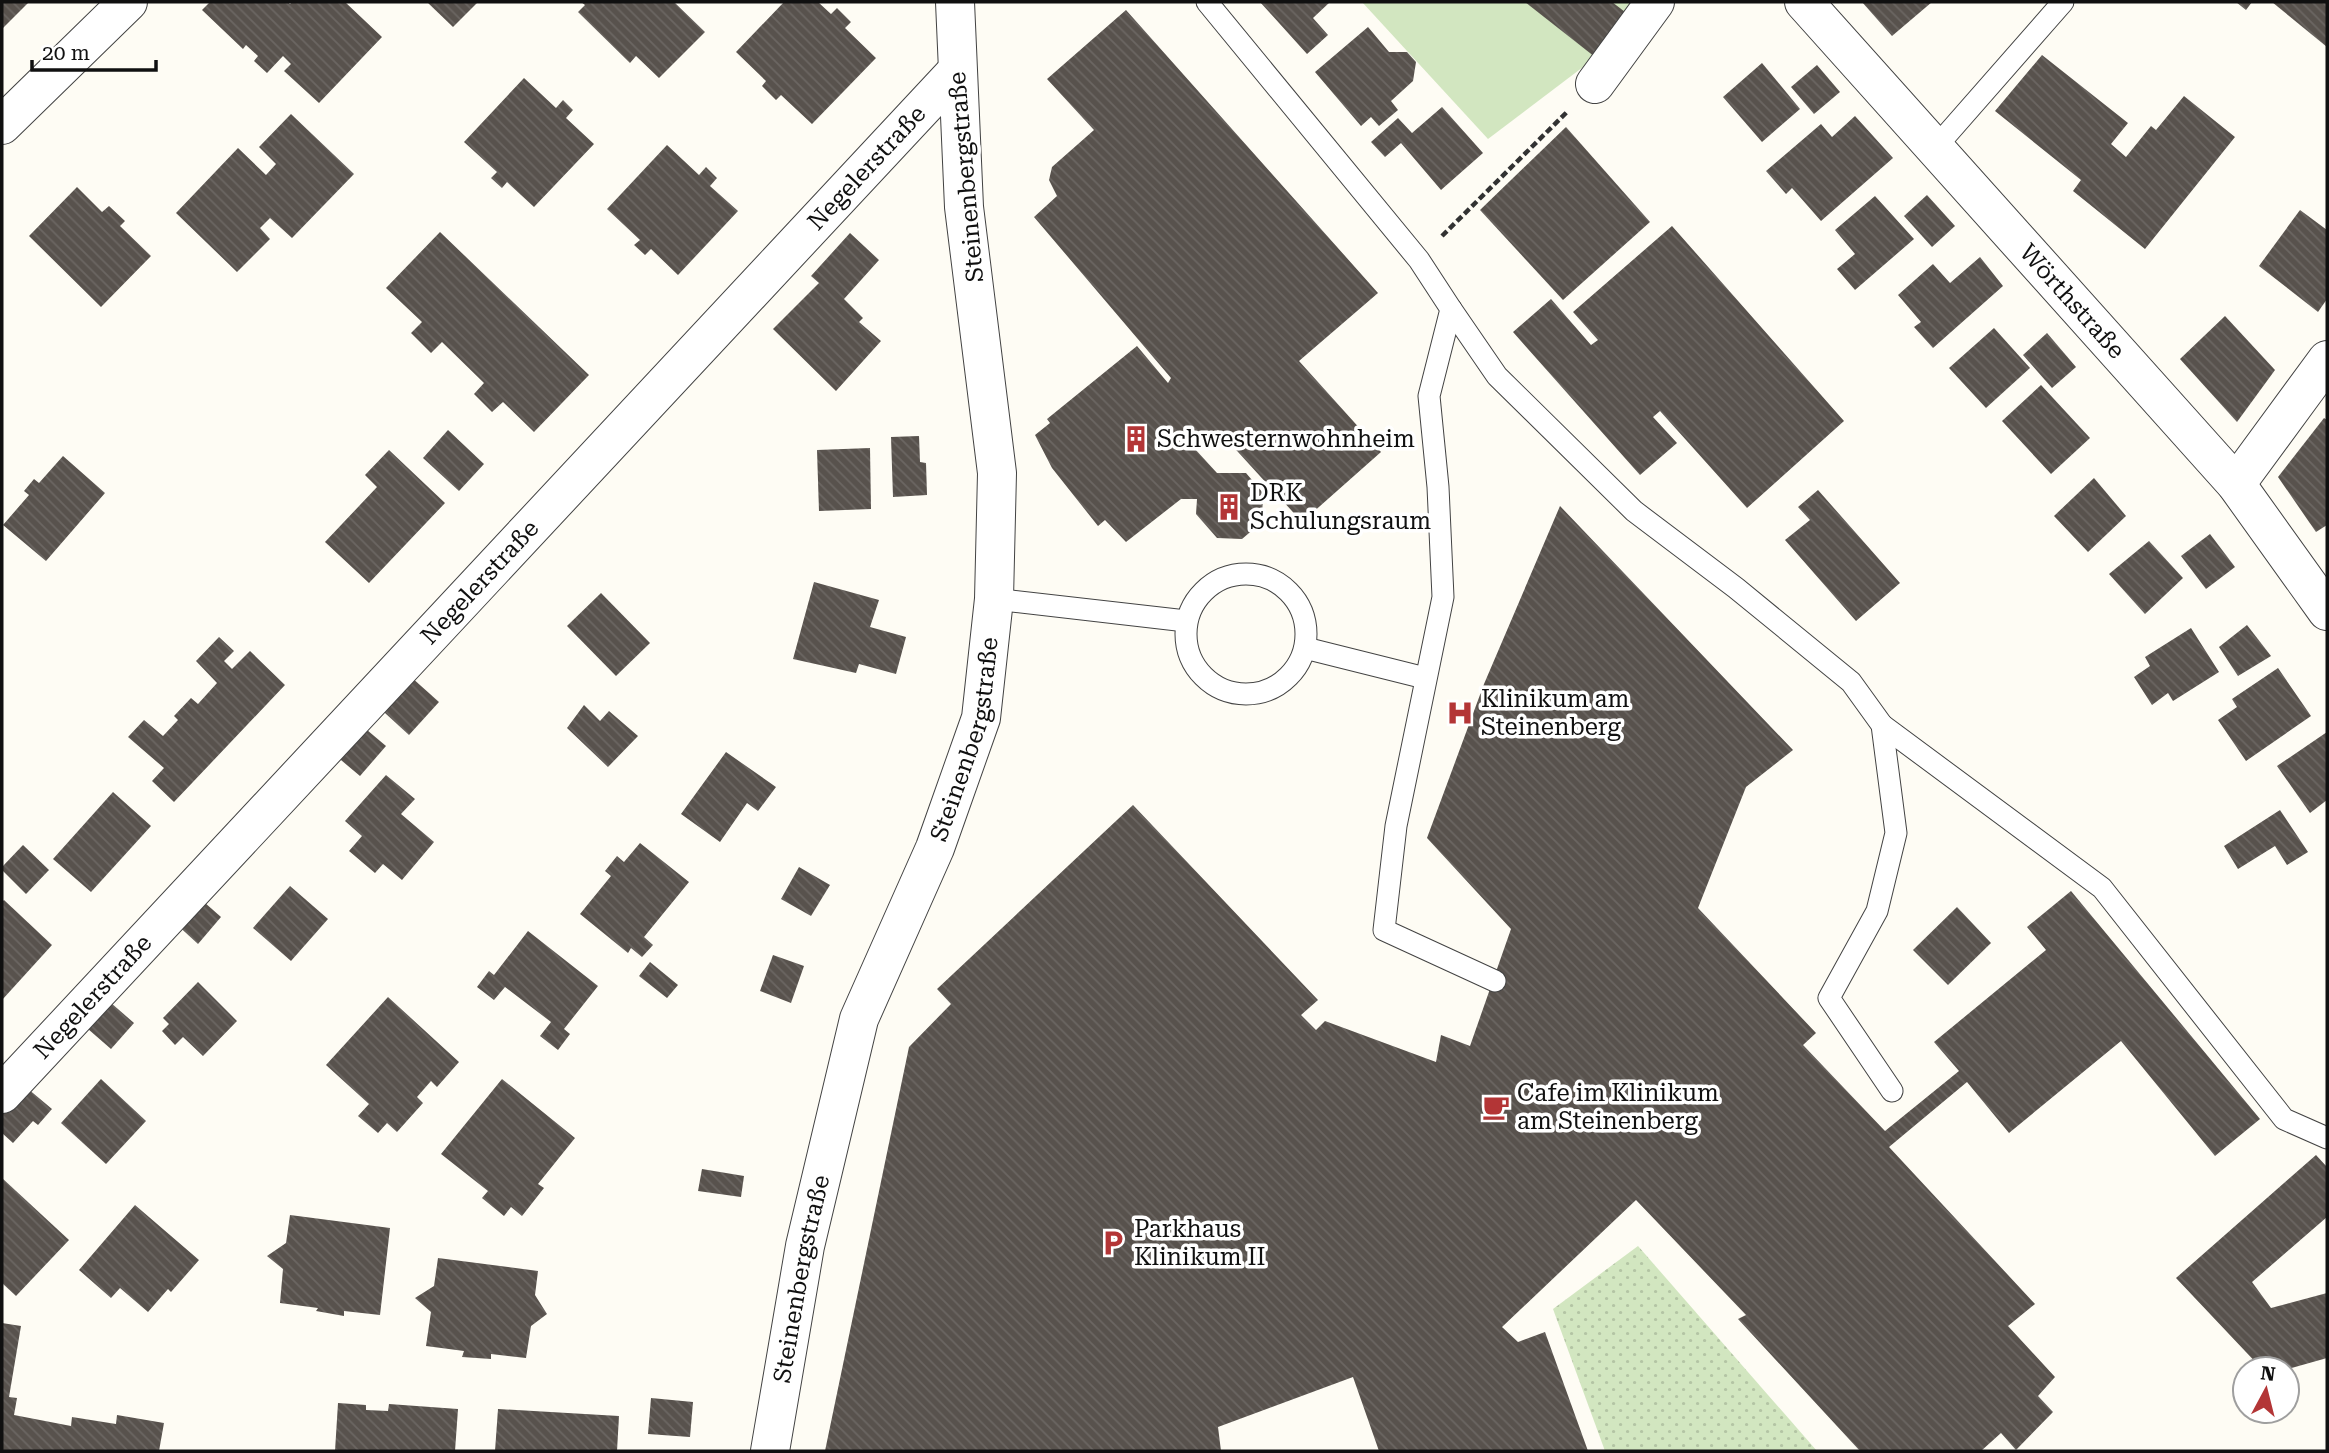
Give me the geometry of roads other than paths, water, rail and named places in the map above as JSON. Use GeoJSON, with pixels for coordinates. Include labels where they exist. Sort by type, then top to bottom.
{"type":"FeatureCollection","features":[{"type":"Feature","properties":{"kind":"street"},"geometry":{"type":"LineString","coordinates":[[2,125],[128,2]]}},
{"type":"Feature","properties":{"kind":"street","name":"Steinenbergstraße"},"geometry":{"type":"LineString","coordinates":[[770,1451],[805,1246],[859,1018],[935,848],[981,718],[994,599],[997,473],[964,207],[955,2]]}},
{"type":"Feature","properties":{"kind":"street"},"geometry":{"type":"LineString","coordinates":[[1595,84],[1655,2]]}},
{"type":"Feature","properties":{"kind":"street","name":"Wörthstraße"},"geometry":{"type":"LineString","coordinates":[[1804,2],[2236,484],[2327,611]]}},
{"type":"Feature","properties":{"kind":"street","name":"Negelerstraße"},"geometry":{"type":"LineString","coordinates":[[2,1094],[956,72]]}},
{"type":"Feature","properties":{"kind":"street"},"geometry":{"type":"LineString","coordinates":[[2236,484],[2327,360]]}},
{"type":"Feature","properties":{"kind":"lane"},"geometry":{"type":"LineString","coordinates":[[1207,2],[1419,260],[1497,376],[1634,511],[1736,588],[1851,682],[1882,726],[2102,888],[2284,1119],[2327,1138]]}},
{"type":"Feature","properties":{"kind":"lane"},"geometry":{"type":"LineString","coordinates":[[1936,148],[2063,2]]}},
{"type":"Feature","properties":{"kind":"lane"},"geometry":{"type":"LineString","coordinates":[[1451,309],[1429,396],[1438,487],[1443,597],[1396,826],[1384,930],[1494,981]]}},
{"type":"Feature","properties":{"kind":"lane"},"geometry":{"type":"LineString","coordinates":[[1252,573],[1278,582],[1298,603],[1305,620],[1306,648],[1295,671],[1274,689],[1237,695],[1206,681],[1189,658],[1184,633],[1186,621],[1194,601],[1213,583],[1231,575],[1252,573]]}},
{"type":"Feature","properties":{"kind":"lane"},"geometry":{"type":"LineString","coordinates":[[994,599],[1186,621]]}},
{"type":"Feature","properties":{"kind":"lane"},"geometry":{"type":"LineString","coordinates":[[1306,648],[1425,678]]}},
{"type":"Feature","properties":{"kind":"lane"},"geometry":{"type":"LineString","coordinates":[[1882,726],[1896,833],[1877,911],[1829,998],[1892,1091]]}},
{"type":"Feature","properties":{"kind":"place","name":"Schwesternwohnheim"},"geometry":{"type":"Point","coordinates":[1136,439]}},
{"type":"Feature","properties":{"kind":"place","name":"DRK Schulungsraum"},"geometry":{"type":"Point","coordinates":[1229,507]}},
{"type":"Feature","properties":{"kind":"place","name":"Klinikum am Steinenberg"},"geometry":{"type":"Point","coordinates":[1460,713]}},
{"type":"Feature","properties":{"kind":"place","name":"Cafe im Klinikum am Steinenberg"},"geometry":{"type":"Point","coordinates":[1496,1107]}},
{"type":"Feature","properties":{"kind":"place","name":"Parkhaus Klinikum II"},"geometry":{"type":"Point","coordinates":[1113,1243]}}]}
